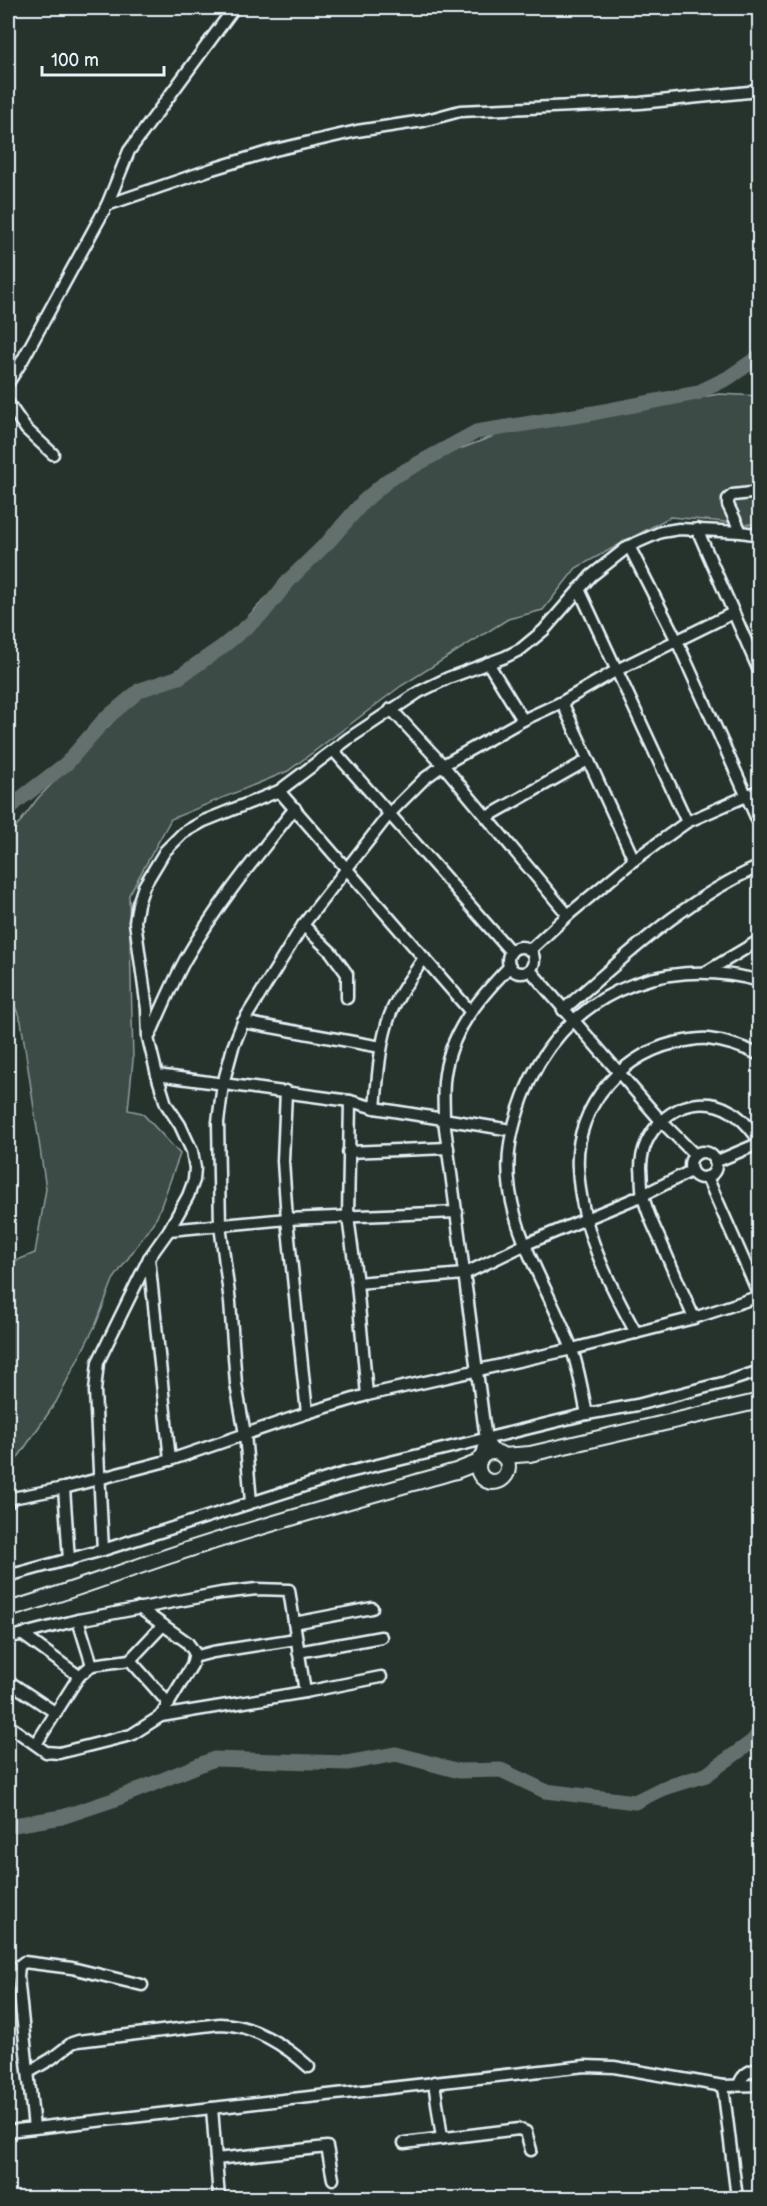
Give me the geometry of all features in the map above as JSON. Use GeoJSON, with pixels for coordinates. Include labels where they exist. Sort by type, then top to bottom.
{"type":"FeatureCollection","features":[{"type":"Feature","properties":{"kind":"main road"},"geometry":{"type":"LineString","coordinates":[[8,1610],[63,1594],[181,1552],[290,1518],[480,1465],[488,1453],[530,1454],[759,1401]]}},
{"type":"Feature","properties":{"kind":"main road"},"geometry":{"type":"LineString","coordinates":[[499,1454],[507,1466],[507,1471]]}},
{"type":"Feature","properties":{"kind":"main road"},"geometry":{"type":"LineString","coordinates":[[480,1465],[484,1479],[495,1481],[530,1454]]}},
{"type":"Feature","properties":{"kind":"street"},"geometry":{"type":"LineString","coordinates":[[8,383],[22,362],[107,205],[129,151],[234,8]]}},
{"type":"Feature","properties":{"kind":"street"},"geometry":{"type":"LineString","coordinates":[[107,205],[275,150],[357,131],[423,121],[460,111],[664,101],[749,92],[759,87]]}},
{"type":"Feature","properties":{"kind":"street"},"geometry":{"type":"LineString","coordinates":[[8,403],[26,429],[53,454]]}},
{"type":"Feature","properties":{"kind":"street"},"geometry":{"type":"LineString","coordinates":[[741,532],[728,505],[728,499],[733,495],[759,492]]}},
{"type":"Feature","properties":{"kind":"street"},"geometry":{"type":"LineString","coordinates":[[697,530],[759,673]]}},
{"type":"Feature","properties":{"kind":"street"},"geometry":{"type":"LineString","coordinates":[[103,1550],[95,1391],[98,1362],[148,1258],[169,1230],[194,1180],[195,1168],[192,1151],[180,1125],[166,1104],[148,1038],[147,1009],[135,922],[144,886],[165,851],[183,833],[204,821],[279,791],[391,709],[448,678],[505,657],[534,639],[591,576],[629,546],[661,532],[697,530],[759,535]]}},
{"type":"Feature","properties":{"kind":"street"},"geometry":{"type":"LineString","coordinates":[[629,546],[677,641],[759,826]]}},
{"type":"Feature","properties":{"kind":"street"},"geometry":{"type":"LineString","coordinates":[[579,589],[687,822]]}},
{"type":"Feature","properties":{"kind":"street"},"geometry":{"type":"LineString","coordinates":[[251,1502],[220,1225],[218,1122],[223,1084],[233,1047],[243,1023],[303,926],[390,813],[413,789],[443,765],[524,720],[562,702],[617,670],[733,613]]}},
{"type":"Feature","properties":{"kind":"street"},"geometry":{"type":"LineString","coordinates":[[488,663],[524,720]]}},
{"type":"Feature","properties":{"kind":"street"},"geometry":{"type":"LineString","coordinates":[[562,702],[634,860]]}},
{"type":"Feature","properties":{"kind":"street"},"geometry":{"type":"LineString","coordinates":[[391,709],[443,765],[568,915]]}},
{"type":"Feature","properties":{"kind":"street"},"geometry":{"type":"LineString","coordinates":[[334,751],[511,952]]}},
{"type":"Feature","properties":{"kind":"street"},"geometry":{"type":"LineString","coordinates":[[487,817],[588,760]]}},
{"type":"Feature","properties":{"kind":"street"},"geometry":{"type":"LineString","coordinates":[[530,950],[634,860],[687,822],[759,790]]}},
{"type":"Feature","properties":{"kind":"street"},"geometry":{"type":"LineString","coordinates":[[279,791],[470,1011]]}},
{"type":"Feature","properties":{"kind":"street"},"geometry":{"type":"LineString","coordinates":[[148,1038],[185,961],[239,879],[295,808]]}},
{"type":"Feature","properties":{"kind":"street"},"geometry":{"type":"LineString","coordinates":[[564,1010],[678,911],[722,883],[759,866]]}},
{"type":"Feature","properties":{"kind":"street"},"geometry":{"type":"LineString","coordinates":[[303,926],[331,952],[347,975],[347,999]]}},
{"type":"Feature","properties":{"kind":"street"},"geometry":{"type":"LineString","coordinates":[[706,972],[759,940]]}},
{"type":"Feature","properties":{"kind":"street"},"geometry":{"type":"LineString","coordinates":[[522,947],[530,950],[535,958],[530,970],[519,973],[510,966],[508,959],[511,952],[522,947]]}},
{"type":"Feature","properties":{"kind":"street"},"geometry":{"type":"LineString","coordinates":[[375,1108],[381,1047],[396,1003],[424,958]]}},
{"type":"Feature","properties":{"kind":"street"},"geometry":{"type":"LineString","coordinates":[[480,1465],[486,1440],[444,1120],[444,1081],[450,1052],[459,1030],[470,1011],[510,966]]}},
{"type":"Feature","properties":{"kind":"street"},"geometry":{"type":"LineString","coordinates":[[530,970],[661,1121],[695,1155]]}},
{"type":"Feature","properties":{"kind":"street"},"geometry":{"type":"LineString","coordinates":[[587,1414],[572,1349],[526,1245],[510,1189],[511,1130],[528,1083],[538,1064],[572,1020],[598,1000],[628,986],[663,975],[706,972],[741,975],[759,981]]}},
{"type":"Feature","properties":{"kind":"street"},"geometry":{"type":"LineString","coordinates":[[243,1023],[381,1047]]}},
{"type":"Feature","properties":{"kind":"street"},"geometry":{"type":"LineString","coordinates":[[636,1333],[617,1298],[590,1238],[585,1219],[580,1193],[578,1148],[590,1110],[599,1095],[619,1072],[644,1053],[669,1043],[706,1039],[738,1045],[759,1055]]}},
{"type":"Feature","properties":{"kind":"street"},"geometry":{"type":"LineString","coordinates":[[157,1075],[286,1091],[511,1130]]}},
{"type":"Feature","properties":{"kind":"street"},"geometry":{"type":"LineString","coordinates":[[286,1091],[283,1161],[307,1413]]}},
{"type":"Feature","properties":{"kind":"street"},"geometry":{"type":"LineString","coordinates":[[350,1101],[348,1217],[357,1283],[367,1395]]}},
{"type":"Feature","properties":{"kind":"street"},"geometry":{"type":"LineString","coordinates":[[694,1318],[649,1216],[643,1195],[642,1156],[646,1142],[661,1121],[692,1104],[711,1104],[725,1108],[739,1118],[750,1127],[759,1143],[715,1162]]}},
{"type":"Feature","properties":{"kind":"street"},"geometry":{"type":"LineString","coordinates":[[348,1152],[448,1148]]}},
{"type":"Feature","properties":{"kind":"street"},"geometry":{"type":"LineString","coordinates":[[707,1153],[715,1162],[714,1171],[707,1177],[698,1177],[691,1171],[690,1162],[695,1155],[707,1153]]}},
{"type":"Feature","properties":{"kind":"street"},"geometry":{"type":"LineString","coordinates":[[357,1283],[464,1274],[643,1195],[691,1171]]}},
{"type":"Feature","properties":{"kind":"street"},"geometry":{"type":"LineString","coordinates":[[8,1503],[12,1498],[64,1488],[170,1460],[367,1395],[476,1372],[636,1333],[694,1318],[759,1296],[707,1177]]}},
{"type":"Feature","properties":{"kind":"street"},"geometry":{"type":"LineString","coordinates":[[169,1230],[287,1219],[457,1212]]}},
{"type":"Feature","properties":{"kind":"street"},"geometry":{"type":"LineString","coordinates":[[148,1258],[170,1460]]}},
{"type":"Feature","properties":{"kind":"street"},"geometry":{"type":"LineString","coordinates":[[8,1569],[15,1574],[69,1560],[345,1473],[587,1414],[637,1405],[759,1371]]}},
{"type":"Feature","properties":{"kind":"street"},"geometry":{"type":"LineString","coordinates":[[486,1440],[499,1454]]}},
{"type":"Feature","properties":{"kind":"street"},"geometry":{"type":"LineString","coordinates":[[64,1488],[69,1560]]}},
{"type":"Feature","properties":{"kind":"street"},"geometry":{"type":"LineString","coordinates":[[8,1638],[78,1620],[139,1608],[246,1590],[289,1590],[305,1692]]}},
{"type":"Feature","properties":{"kind":"street"},"geometry":{"type":"LineString","coordinates":[[139,1608],[193,1648],[194,1657],[186,1676],[161,1716]]}},
{"type":"Feature","properties":{"kind":"street"},"geometry":{"type":"LineString","coordinates":[[294,1623],[372,1608]]}},
{"type":"Feature","properties":{"kind":"street"},"geometry":{"type":"LineString","coordinates":[[78,1620],[92,1665]]}},
{"type":"Feature","properties":{"kind":"street"},"geometry":{"type":"LineString","coordinates":[[36,1744],[79,1676],[92,1665],[130,1660],[163,1625]]}},
{"type":"Feature","properties":{"kind":"street"},"geometry":{"type":"LineString","coordinates":[[22,1635],[79,1676]]}},
{"type":"Feature","properties":{"kind":"street"},"geometry":{"type":"LineString","coordinates":[[298,1652],[381,1637]]}},
{"type":"Feature","properties":{"kind":"street"},"geometry":{"type":"LineString","coordinates":[[194,1657],[296,1639]]}},
{"type":"Feature","properties":{"kind":"street"},"geometry":{"type":"LineString","coordinates":[[130,1660],[169,1704]]}},
{"type":"Feature","properties":{"kind":"street"},"geometry":{"type":"LineString","coordinates":[[8,1725],[51,1753],[76,1750],[131,1735],[161,1716],[381,1677]]}},
{"type":"Feature","properties":{"kind":"street"},"geometry":{"type":"LineString","coordinates":[[8,1682],[56,1713]]}},
{"type":"Feature","properties":{"kind":"street"},"geometry":{"type":"LineString","coordinates":[[34,2128],[18,1976],[21,1963],[72,1968],[142,1985]]}},
{"type":"Feature","properties":{"kind":"street"},"geometry":{"type":"LineString","coordinates":[[29,2072],[78,2041],[220,2024],[240,2025],[254,2031],[309,2067]]}},
{"type":"Feature","properties":{"kind":"street"},"geometry":{"type":"LineString","coordinates":[[8,2132],[585,2066],[615,2067],[723,2086],[759,2085]]}},
{"type":"Feature","properties":{"kind":"street"},"geometry":{"type":"LineString","coordinates":[[739,2085],[747,2072],[759,2069]]}},
{"type":"Feature","properties":{"kind":"street"},"geometry":{"type":"LineString","coordinates":[[434,2082],[442,2138]]}},
{"type":"Feature","properties":{"kind":"street"},"geometry":{"type":"LineString","coordinates":[[723,2086],[737,2199]]}},
{"type":"Feature","properties":{"kind":"street"},"geometry":{"type":"LineString","coordinates":[[212,2108],[219,2199]]}},
{"type":"Feature","properties":{"kind":"street"},"geometry":{"type":"LineString","coordinates":[[404,2143],[519,2129],[526,2132],[531,2150]]}},
{"type":"Feature","properties":{"kind":"street"},"geometry":{"type":"LineString","coordinates":[[216,2159],[327,2147],[333,2179]]}},
{"type":"Feature","properties":{"kind":"shaded area"},"geometry":{"type":"Polygon","coordinates":[[[719,394],[759,396],[759,525],[670,517],[576,568],[543,610],[508,619],[401,686],[288,771],[171,819],[129,895],[133,1060],[128,1110],[142,1113],[180,1154],[157,1217],[113,1280],[96,1324],[56,1402],[8,1472],[8,1264],[35,1253],[46,1189],[21,1021],[8,990],[8,838],[38,798],[137,697],[233,632],[381,479],[499,434],[719,394]]]}},
{"type":"Feature","properties":{"kind":"waterway"},"geometry":{"type":"LineString","coordinates":[[8,812],[16,802],[67,763],[104,720],[140,690],[179,677],[222,647],[262,614],[290,579],[329,541],[363,502],[388,480],[476,432],[697,393],[728,378],[760,356]]}},
{"type":"Feature","properties":{"kind":"waterway"},"geometry":{"type":"LineString","coordinates":[[8,1826],[62,1817],[113,1800],[214,1759],[347,1763],[396,1754],[459,1771],[501,1770],[545,1791],[635,1802],[661,1789],[706,1775],[753,1741],[760,1731]]}}]}
